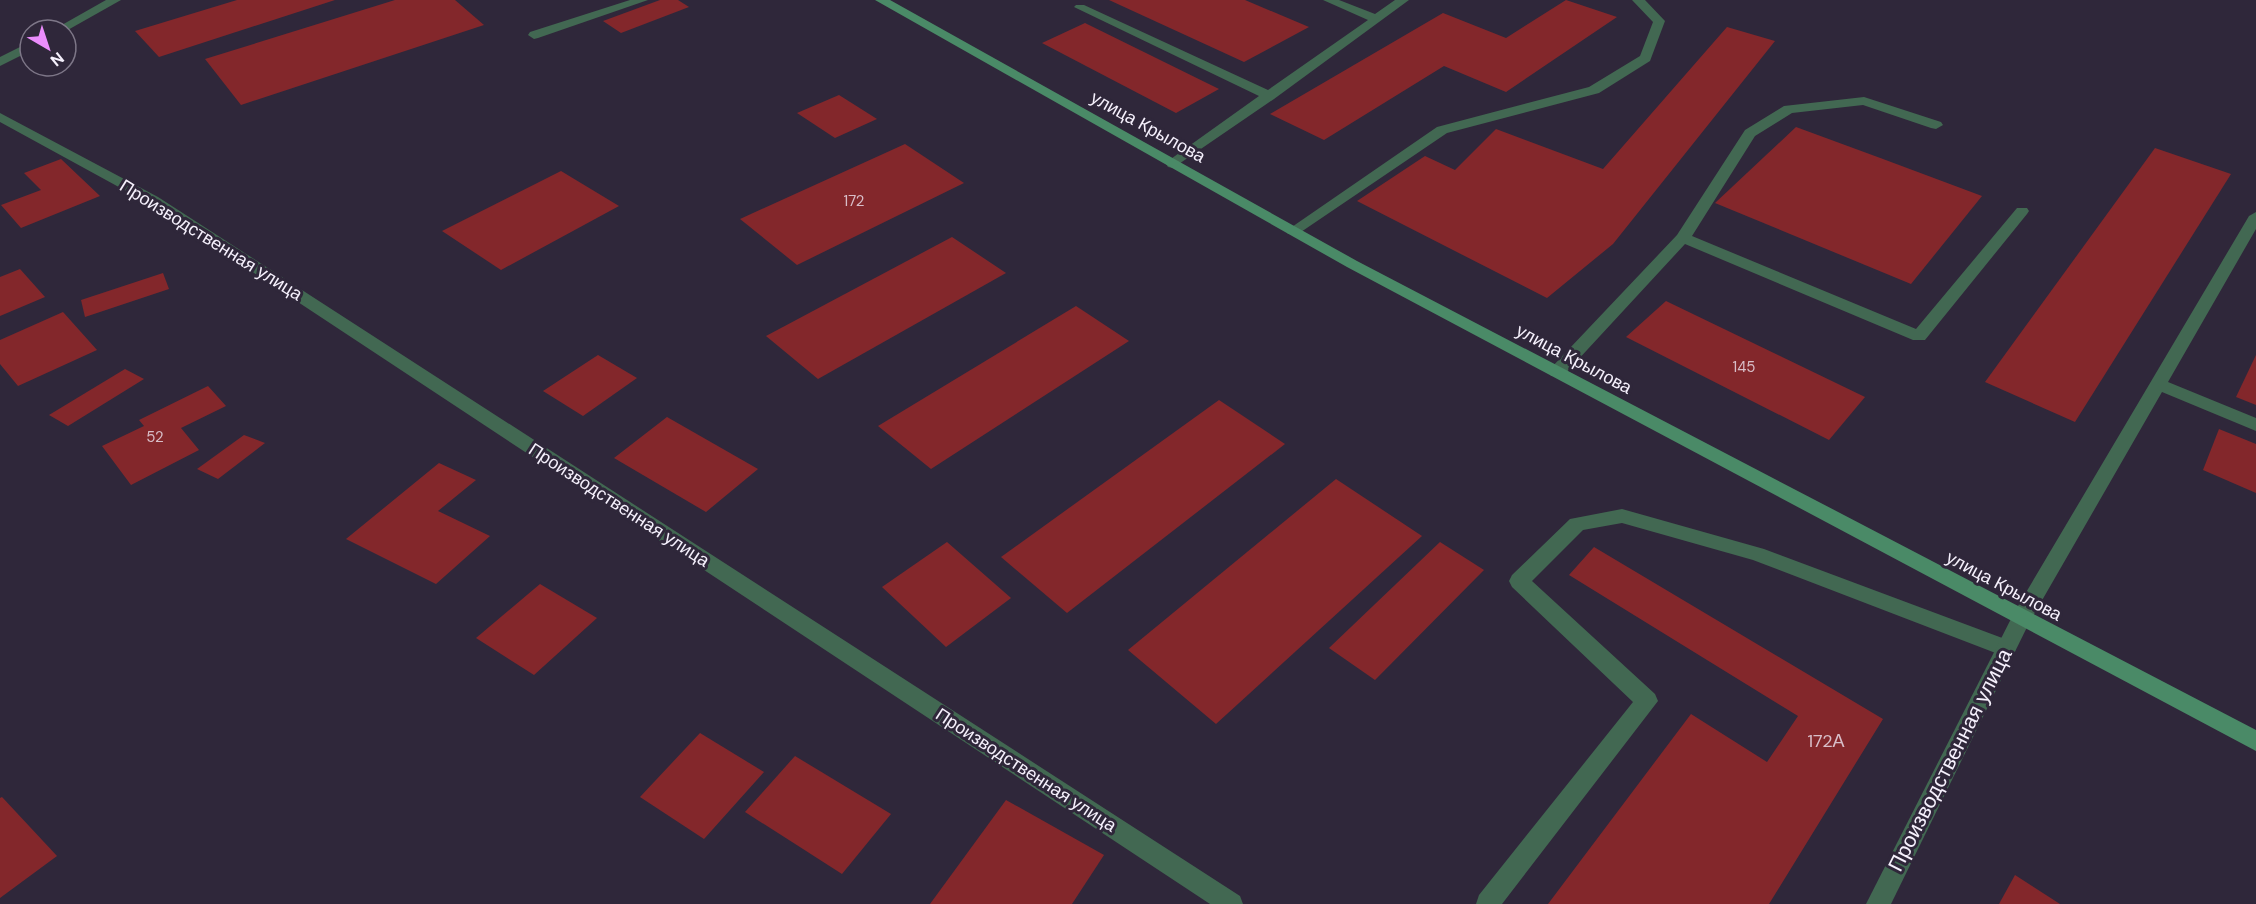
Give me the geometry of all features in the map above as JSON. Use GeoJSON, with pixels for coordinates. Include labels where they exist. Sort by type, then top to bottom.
{"type":"FeatureCollection","features":[{"type":"Feature","properties":{"kind":"street"},"geometry":{"type":"LineString","coordinates":[[78,20],[115,0]]}},
{"type":"Feature","properties":{"kind":"street"},"geometry":{"type":"LineString","coordinates":[[534,35],[642,0]]}},
{"type":"Feature","properties":{"kind":"street","name":"улица Крылова"},"geometry":{"type":"LineString","coordinates":[[881,0],[1293,231],[2256,741]]}},
{"type":"Feature","properties":{"kind":"street"},"geometry":{"type":"LineString","coordinates":[[1329,0],[1377,19]]}},
{"type":"Feature","properties":{"kind":"street"},"geometry":{"type":"LineString","coordinates":[[1173,164],[1403,0]]}},
{"type":"Feature","properties":{"kind":"street"},"geometry":{"type":"LineString","coordinates":[[1293,231],[1442,130],[1594,90],[1646,58],[1659,21],[1638,0]]}},
{"type":"Feature","properties":{"kind":"street"},"geometry":{"type":"LineString","coordinates":[[1080,7],[1269,96]]}},
{"type":"Feature","properties":{"kind":"street"},"geometry":{"type":"LineString","coordinates":[[0,62],[18,52]]}},
{"type":"Feature","properties":{"kind":"street"},"geometry":{"type":"LineString","coordinates":[[1557,372],[1683,238],[1750,133],[1789,109],[1864,101],[1936,125]]}},
{"type":"Feature","properties":{"kind":"street","name":"Производственная улица"},"geometry":{"type":"LineString","coordinates":[[0,117],[153,200],[1231,904]]}},
{"type":"Feature","properties":{"kind":"street"},"geometry":{"type":"LineString","coordinates":[[1683,238],[1919,336],[2022,211]]}},
{"type":"Feature","properties":{"kind":"street","name":"Производственная улица"},"geometry":{"type":"LineString","coordinates":[[1878,904],[2022,617],[2256,216]]}},
{"type":"Feature","properties":{"kind":"street"},"geometry":{"type":"LineString","coordinates":[[2158,384],[2256,425]]}},
{"type":"Feature","properties":{"kind":"street"},"geometry":{"type":"LineString","coordinates":[[1488,903],[1647,701],[1519,581],[1577,524],[1622,516],[1757,554],[2006,648]]}},
{"type":"Feature","properties":{"kind":"building"},"geometry":{"type":"Polygon","coordinates":[[[237,0],[335,0],[159,57],[135,31],[237,0]]]}},
{"type":"Feature","properties":{"kind":"building"},"geometry":{"type":"Polygon","coordinates":[[[395,0],[455,0],[484,25],[241,105],[205,59],[395,0]]]}},
{"type":"Feature","properties":{"kind":"building"},"geometry":{"type":"Polygon","coordinates":[[[660,0],[678,0],[689,7],[621,33],[603,21],[660,0]]]}},
{"type":"Feature","properties":{"kind":"building"},"geometry":{"type":"Polygon","coordinates":[[[1109,0],[1245,0],[1309,27],[1244,62],[1109,0]]]}},
{"type":"Feature","properties":{"kind":"building"},"geometry":{"type":"Polygon","coordinates":[[[1566,0],[1617,17],[1506,92],[1444,66],[1324,140],[1270,114],[1443,13],[1506,38],[1566,0]]]}},
{"type":"Feature","properties":{"kind":"building"},"geometry":{"type":"Polygon","coordinates":[[[1085,23],[1219,89],[1176,113],[1042,43],[1085,23]]]}},
{"type":"Feature","properties":{"kind":"building"},"geometry":{"type":"Polygon","coordinates":[[[1727,27],[1775,41],[1613,244],[1547,298],[1357,201],[1425,156],[1455,170],[1496,129],[1603,169],[1727,27]]]}},
{"type":"Feature","properties":{"kind":"building"},"geometry":{"type":"Polygon","coordinates":[[[839,95],[877,119],[835,138],[797,113],[839,95]]]}},
{"type":"Feature","properties":{"kind":"building"},"geometry":{"type":"Polygon","coordinates":[[[1796,127],[1982,196],[1911,284],[1715,203],[1796,127]]]}},
{"type":"Feature","properties":{"kind":"building"},"geometry":{"type":"Polygon","coordinates":[[[905,144],[964,183],[797,265],[740,219],[905,144]]]}},
{"type":"Feature","properties":{"kind":"building"},"geometry":{"type":"Polygon","coordinates":[[[2155,148],[2231,174],[2075,422],[1985,382],[2155,148]]]}},
{"type":"Feature","properties":{"kind":"building"},"geometry":{"type":"Polygon","coordinates":[[[61,159],[100,196],[21,228],[1,205],[41,190],[24,173],[61,159]]]}},
{"type":"Feature","properties":{"kind":"building"},"geometry":{"type":"Polygon","coordinates":[[[561,171],[619,206],[501,270],[442,231],[561,171]]]}},
{"type":"Feature","properties":{"kind":"building"},"geometry":{"type":"Polygon","coordinates":[[[952,237],[1006,273],[818,379],[766,336],[952,237]]]}},
{"type":"Feature","properties":{"kind":"building"},"geometry":{"type":"Polygon","coordinates":[[[20,269],[45,297],[0,316],[0,277],[20,269]]]}},
{"type":"Feature","properties":{"kind":"building"},"geometry":{"type":"Polygon","coordinates":[[[163,273],[169,289],[85,317],[81,300],[163,273]]]}},
{"type":"Feature","properties":{"kind":"building"},"geometry":{"type":"Polygon","coordinates":[[[1666,301],[1865,397],[1829,440],[1626,337],[1666,301]]]}},
{"type":"Feature","properties":{"kind":"building"},"geometry":{"type":"Polygon","coordinates":[[[1076,306],[1129,341],[931,469],[878,426],[1076,306]]]}},
{"type":"Feature","properties":{"kind":"building"},"geometry":{"type":"Polygon","coordinates":[[[63,312],[97,350],[18,386],[0,364],[0,340],[63,312]]]}},
{"type":"Feature","properties":{"kind":"building"},"geometry":{"type":"Polygon","coordinates":[[[598,355],[637,378],[583,416],[543,391],[598,355]]]}},
{"type":"Feature","properties":{"kind":"building"},"geometry":{"type":"Polygon","coordinates":[[[2256,355],[2256,405],[2236,397],[2256,355]]]}},
{"type":"Feature","properties":{"kind":"building"},"geometry":{"type":"Polygon","coordinates":[[[125,369],[144,379],[68,426],[49,415],[125,369]]]}},
{"type":"Feature","properties":{"kind":"building"},"geometry":{"type":"Polygon","coordinates":[[[208,386],[226,406],[181,428],[199,450],[131,485],[102,446],[144,426],[139,420],[208,386]]]}},
{"type":"Feature","properties":{"kind":"building"},"geometry":{"type":"Polygon","coordinates":[[[1219,400],[1285,444],[1067,613],[1001,557],[1219,400]]]}},
{"type":"Feature","properties":{"kind":"building"},"geometry":{"type":"Polygon","coordinates":[[[667,417],[758,469],[706,512],[614,458],[667,417]]]}},
{"type":"Feature","properties":{"kind":"building"},"geometry":{"type":"Polygon","coordinates":[[[2219,429],[2256,444],[2256,493],[2203,470],[2219,429]]]}},
{"type":"Feature","properties":{"kind":"building"},"geometry":{"type":"Polygon","coordinates":[[[244,435],[265,443],[218,479],[197,469],[244,435]]]}},
{"type":"Feature","properties":{"kind":"building"},"geometry":{"type":"Polygon","coordinates":[[[439,463],[476,480],[438,511],[490,536],[436,584],[346,539],[439,463]]]}},
{"type":"Feature","properties":{"kind":"building"},"geometry":{"type":"Polygon","coordinates":[[[1336,479],[1422,536],[1216,724],[1128,650],[1336,479]]]}},
{"type":"Feature","properties":{"kind":"building"},"geometry":{"type":"Polygon","coordinates":[[[947,542],[1011,598],[946,647],[882,587],[947,542]]]}},
{"type":"Feature","properties":{"kind":"building"},"geometry":{"type":"Polygon","coordinates":[[[1440,542],[1484,570],[1375,680],[1329,648],[1440,542]]]}},
{"type":"Feature","properties":{"kind":"building"},"geometry":{"type":"Polygon","coordinates":[[[1594,547],[1883,719],[1769,904],[1548,904],[1691,714],[1767,762],[1798,716],[1569,575],[1594,547]]]}},
{"type":"Feature","properties":{"kind":"building"},"geometry":{"type":"Polygon","coordinates":[[[540,584],[597,618],[534,675],[476,638],[540,584]]]}},
{"type":"Feature","properties":{"kind":"building"},"geometry":{"type":"Polygon","coordinates":[[[700,733],[764,772],[704,839],[640,797],[700,733]]]}},
{"type":"Feature","properties":{"kind":"building"},"geometry":{"type":"Polygon","coordinates":[[[795,756],[891,814],[842,874],[745,812],[795,756]]]}},
{"type":"Feature","properties":{"kind":"building"},"geometry":{"type":"Polygon","coordinates":[[[2,797],[57,856],[0,898],[0,798],[2,797]]]}},
{"type":"Feature","properties":{"kind":"building"},"geometry":{"type":"Polygon","coordinates":[[[1006,800],[1104,855],[1072,904],[930,904],[1006,800]]]}},
{"type":"Feature","properties":{"kind":"building"},"geometry":{"type":"Polygon","coordinates":[[[2015,875],[2060,904],[1999,904],[2015,875]]]}}]}
